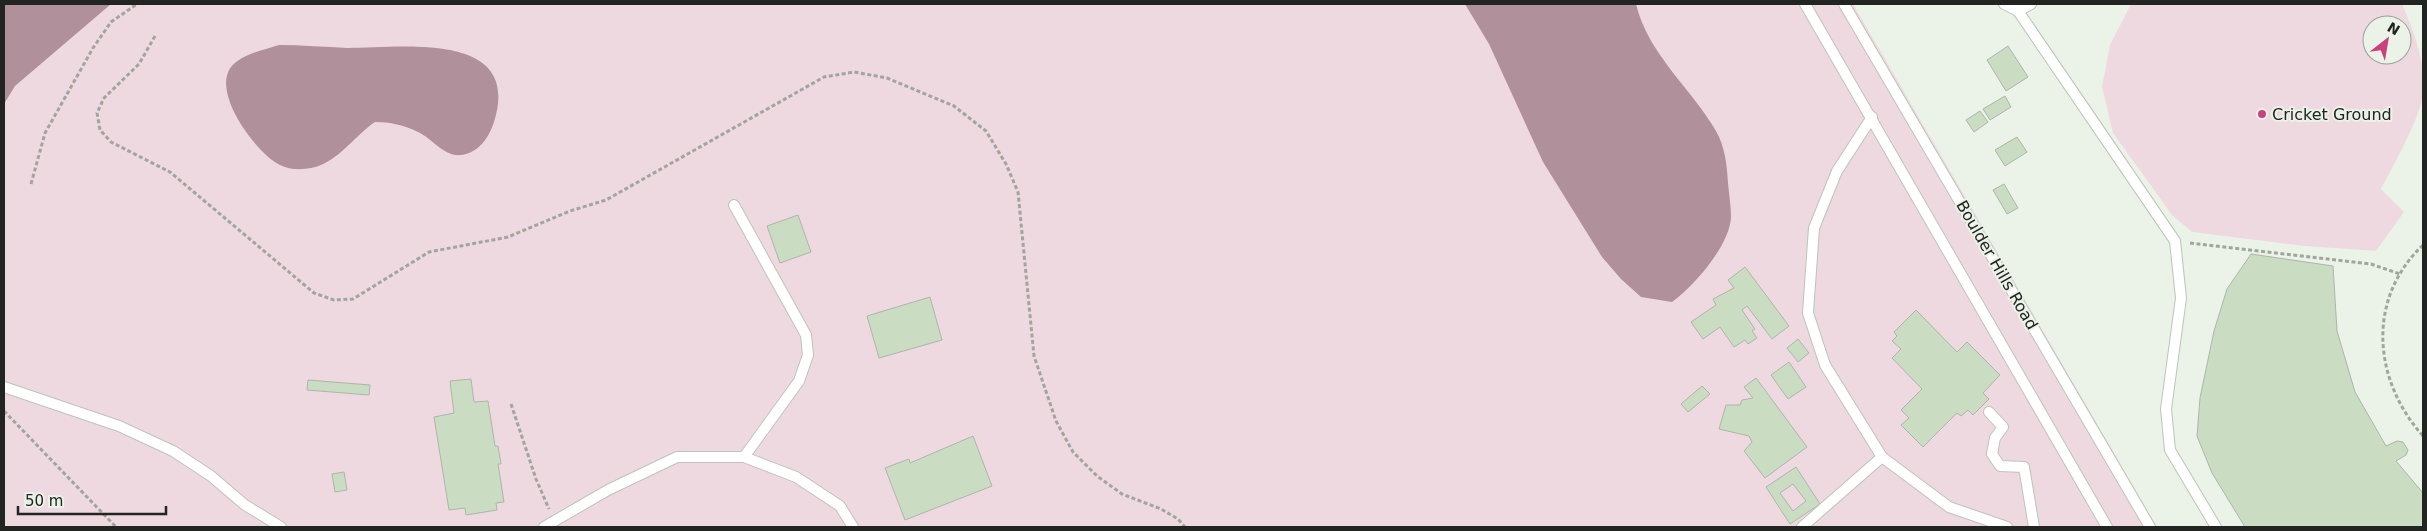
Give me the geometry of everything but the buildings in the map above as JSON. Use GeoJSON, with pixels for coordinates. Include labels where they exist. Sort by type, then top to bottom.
{"type":"FeatureCollection","features":[{"type":"Feature","properties":{"kind":"lane"},"geometry":{"type":"LineString","coordinates":[[1805,4],[2108,527]]}},
{"type":"Feature","properties":{"kind":"lane","name":"Boulder Hills Road"},"geometry":{"type":"LineString","coordinates":[[1844,4],[2148,527]]}},
{"type":"Feature","properties":{"kind":"lane"},"geometry":{"type":"LineString","coordinates":[[2004,4],[2018,11],[2175,241],[2181,298],[2166,408],[2170,450],[2216,527]]}},
{"type":"Feature","properties":{"kind":"lane"},"geometry":{"type":"LineString","coordinates":[[2018,11],[2031,4]]}},
{"type":"Feature","properties":{"kind":"lane"},"geometry":{"type":"LineString","coordinates":[[1872,117],[1837,171],[1814,228],[1808,313],[1825,365],[1882,457],[1949,507],[2008,527]]}},
{"type":"Feature","properties":{"kind":"lane"},"geometry":{"type":"LineString","coordinates":[[734,205],[806,335],[808,355],[799,381],[744,457]]}},
{"type":"Feature","properties":{"kind":"lane"},"geometry":{"type":"LineString","coordinates":[[4,387],[119,426],[173,451],[211,476],[245,505],[282,527]]}},
{"type":"Feature","properties":{"kind":"lane"},"geometry":{"type":"LineString","coordinates":[[1989,412],[2003,427],[1995,438],[1992,454],[2000,466],[2024,467],[2034,527]]}},
{"type":"Feature","properties":{"kind":"lane"},"geometry":{"type":"LineString","coordinates":[[544,527],[557,524],[608,490],[677,457],[744,457],[796,477],[840,506],[854,527]]}},
{"type":"Feature","properties":{"kind":"lane"},"geometry":{"type":"LineString","coordinates":[[1802,527],[1882,457]]}},
{"type":"Feature","properties":{"kind":"path"},"geometry":{"type":"LineString","coordinates":[[31,184],[45,132],[93,48],[111,22],[137,4]]}},
{"type":"Feature","properties":{"kind":"path"},"geometry":{"type":"LineString","coordinates":[[155,36],[139,64],[104,98],[97,113],[100,130],[110,142],[170,172],[314,292],[334,300],[352,299],[429,252],[508,237],[570,211],[606,200],[824,77],[854,72],[887,78],[954,106],[986,131],[1006,164],[1018,192],[1034,356],[1056,421],[1073,452],[1097,476],[1122,494],[1161,509],[1178,519],[1185,527]]}},
{"type":"Feature","properties":{"kind":"path"},"geometry":{"type":"LineString","coordinates":[[2175,241],[2371,264],[2400,274]]}},
{"type":"Feature","properties":{"kind":"path"},"geometry":{"type":"LineString","coordinates":[[2423,245],[2400,274],[2390,298],[2384,323],[2383,348],[2387,374],[2396,398],[2409,420],[2423,436]]}},
{"type":"Feature","properties":{"kind":"path"},"geometry":{"type":"LineString","coordinates":[[511,404],[536,480],[557,524]]}},
{"type":"Feature","properties":{"kind":"path"},"geometry":{"type":"LineString","coordinates":[[4,411],[116,527]]}},
{"type":"Feature","properties":{"kind":"shaded area"},"geometry":{"type":"Polygon","coordinates":[[[4,4],[1853,4],[2157,527],[4,527],[4,4]]]}},
{"type":"Feature","properties":{"kind":"shaded area"},"geometry":{"type":"Polygon","coordinates":[[[4,4],[111,4],[15,86],[4,104],[4,4]]]}},
{"type":"Feature","properties":{"kind":"shaded area"},"geometry":{"type":"Polygon","coordinates":[[[1465,4],[1636,4],[1650,39],[1660,55],[1716,131],[1723,150],[1727,170],[1731,217],[1724,240],[1718,252],[1700,275],[1672,302],[1641,297],[1621,279],[1602,257],[1543,162],[1489,44],[1465,4]]]}},
{"type":"Feature","properties":{"kind":"shaded area","name":"Cricket Ground"},"geometry":{"type":"Polygon","coordinates":[[[2131,4],[2402,4],[2406,15],[2362,15],[2362,65],[2412,65],[2412,29],[2423,70],[2423,93],[2412,128],[2381,189],[2404,212],[2376,251],[2305,246],[2192,232],[2172,215],[2113,133],[2102,87],[2110,45],[2131,4]]]}},
{"type":"Feature","properties":{"kind":"shaded area"},"geometry":{"type":"Polygon","coordinates":[[[279,45],[348,48],[425,47],[452,50],[475,58],[491,72],[498,92],[494,122],[489,133],[478,148],[467,154],[455,155],[449,153],[423,135],[407,127],[392,123],[375,122],[335,157],[321,165],[300,169],[284,167],[270,159],[260,149],[239,122],[227,92],[226,78],[231,67],[241,59],[279,45]]]}},
{"type":"Feature","properties":{"kind":"place","name":"Cricket Ground"},"geometry":{"type":"Point","coordinates":[2262,114]}}]}
